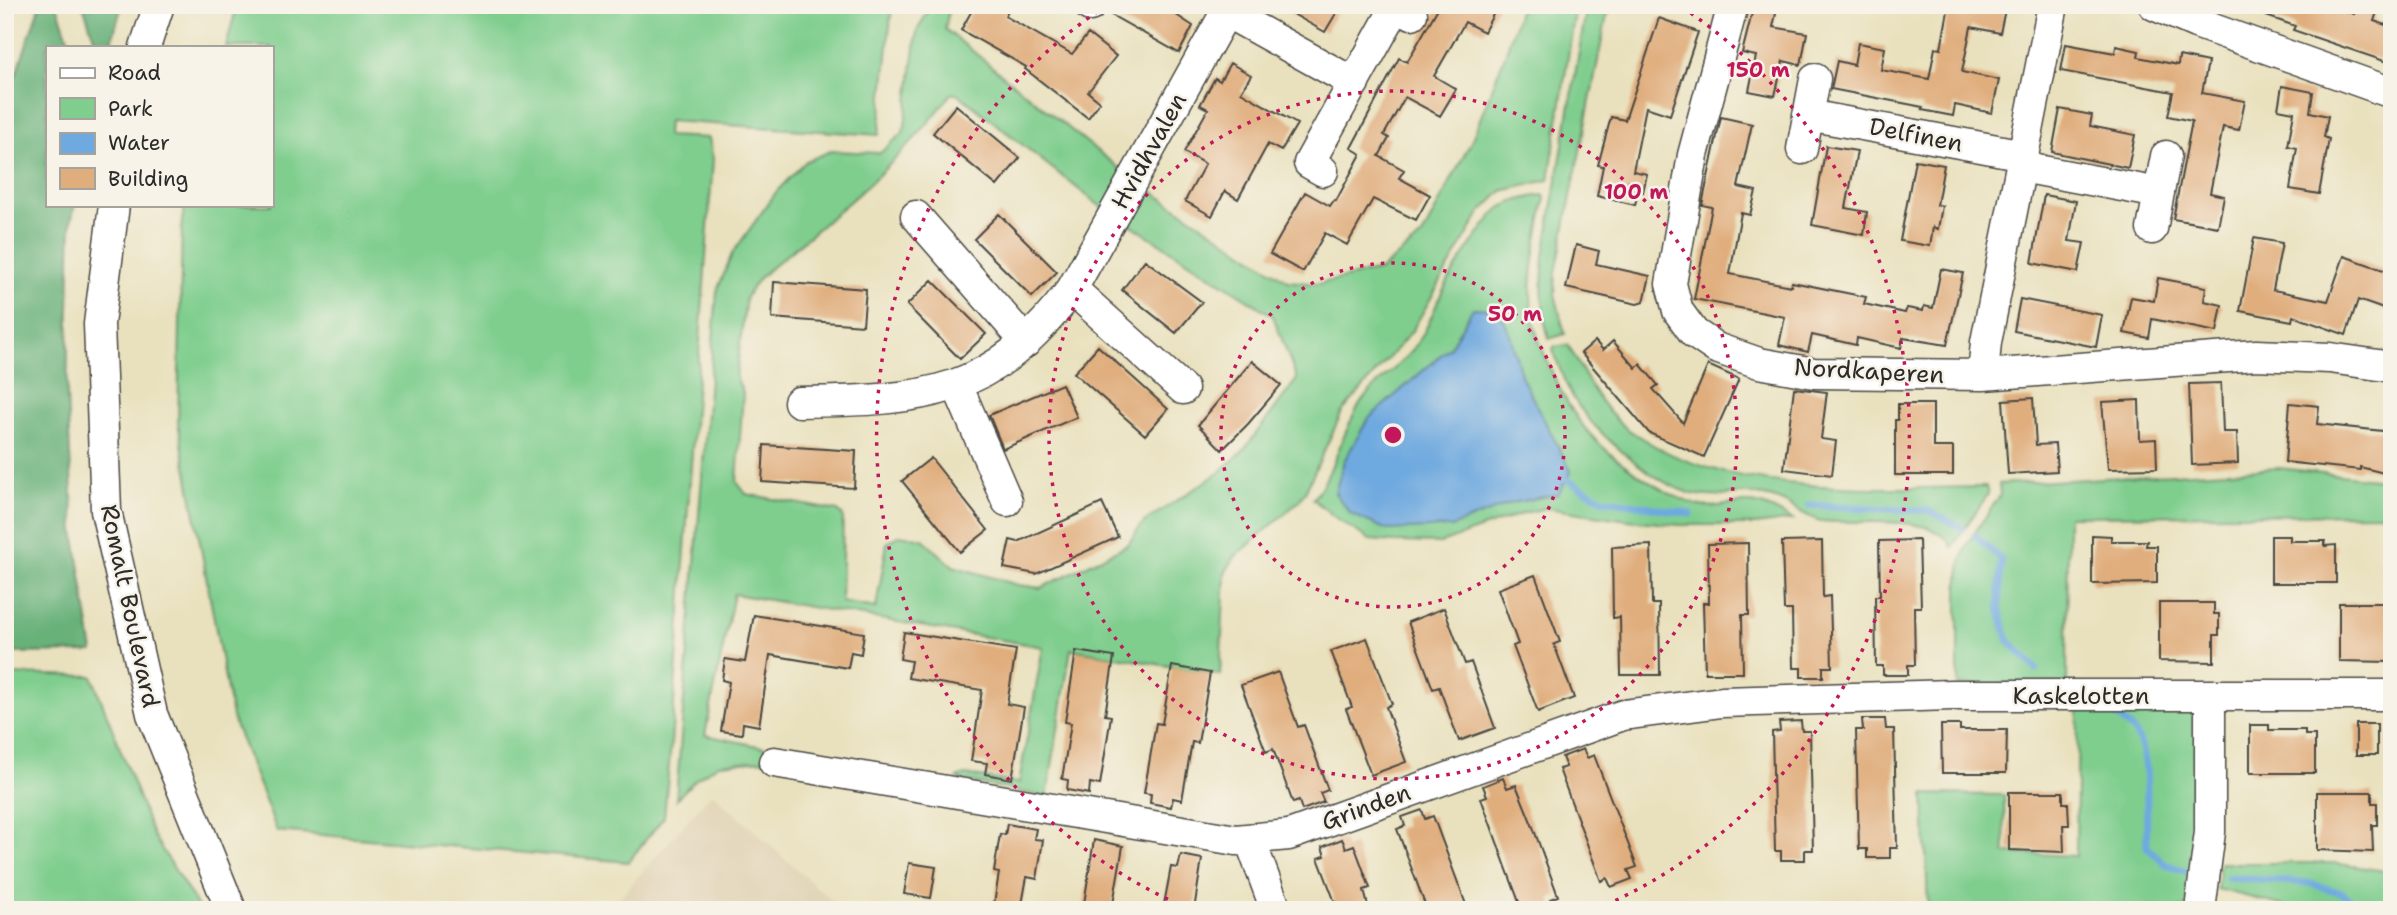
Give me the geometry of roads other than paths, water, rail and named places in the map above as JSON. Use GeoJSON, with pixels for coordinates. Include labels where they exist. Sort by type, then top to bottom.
{"type":"FeatureCollection","features":[{"type":"Feature","properties":{"kind":"street"},"geometry":{"type":"LineString","coordinates":[[136,46],[143,5]]}},
{"type":"Feature","properties":{"kind":"street"},"geometry":{"type":"LineString","coordinates":[[145,46],[159,5]]}},
{"type":"Feature","properties":{"kind":"street"},"geometry":{"type":"LineString","coordinates":[[1323,171],[1309,163],[1397,5],[1412,14]]}},
{"type":"Feature","properties":{"kind":"street"},"geometry":{"type":"LineString","coordinates":[[1983,375],[1986,342],[2053,5]]}},
{"type":"Feature","properties":{"kind":"street"},"geometry":{"type":"LineString","coordinates":[[2154,5],[2196,23],[2392,93]]}},
{"type":"Feature","properties":{"kind":"street","name":"Nordkaperen"},"geometry":{"type":"LineString","coordinates":[[1730,6],[1693,155],[1671,284],[1678,311],[1694,334],[1716,348],[1759,363],[1814,373],[1983,375],[2256,355],[2330,358],[2392,367]]}},
{"type":"Feature","properties":{"kind":"street","name":"Hvidhvalen"},"geometry":{"type":"LineString","coordinates":[[799,402],[875,401],[919,395],[957,385],[993,368],[1026,342],[1050,319],[1072,289],[1228,9],[1354,83]]}},
{"type":"Feature","properties":{"kind":"street"},"geometry":{"type":"LineString","coordinates":[[1802,149],[1815,79]]}},
{"type":"Feature","properties":{"kind":"street","name":"Delfinen"},"geometry":{"type":"LineString","coordinates":[[1808,115],[2159,193]]}},
{"type":"Feature","properties":{"kind":"street"},"geometry":{"type":"LineString","coordinates":[[2152,229],[2166,156]]}},
{"type":"Feature","properties":{"kind":"street","name":"Romalt Boulevard"},"geometry":{"type":"LineString","coordinates":[[114,206],[99,324],[106,511],[152,714],[231,910]]}},
{"type":"Feature","properties":{"kind":"street"},"geometry":{"type":"LineString","coordinates":[[916,216],[1026,342]]}},
{"type":"Feature","properties":{"kind":"street"},"geometry":{"type":"LineString","coordinates":[[1072,289],[1183,389]]}},
{"type":"Feature","properties":{"kind":"street"},"geometry":{"type":"LineString","coordinates":[[957,385],[1007,501]]}},
{"type":"Feature","properties":{"kind":"street","name":"Kaskelotten"},"geometry":{"type":"LineString","coordinates":[[1952,695],[2392,695]]}},
{"type":"Feature","properties":{"kind":"street","name":"Grinden"},"geometry":{"type":"LineString","coordinates":[[774,762],[1236,840],[1250,840],[1289,835],[1623,715],[1721,702],[1952,695]]}},
{"type":"Feature","properties":{"kind":"street"},"geometry":{"type":"LineString","coordinates":[[2200,910],[2210,832],[2210,696]]}},
{"type":"Feature","properties":{"kind":"street"},"geometry":{"type":"LineString","coordinates":[[1250,840],[1276,910]]}},
{"type":"Feature","properties":{"kind":"water"},"geometry":{"type":"Polygon","coordinates":[[[1473,308],[1498,309],[1509,331],[1522,378],[1571,471],[1558,494],[1512,503],[1451,527],[1387,530],[1351,514],[1335,493],[1344,461],[1368,419],[1450,347],[1473,308]]]}},
{"type":"Feature","properties":{"kind":"waterway"},"geometry":{"type":"LineString","coordinates":[[1566,479],[1602,499],[1691,514]]}},
{"type":"Feature","properties":{"kind":"waterway"},"geometry":{"type":"LineString","coordinates":[[1809,505],[1930,511],[1962,528]]}},
{"type":"Feature","properties":{"kind":"waterway"},"geometry":{"type":"LineString","coordinates":[[1975,535],[2001,560],[1999,608],[2008,640],[2036,669]]}},
{"type":"Feature","properties":{"kind":"waterway"},"geometry":{"type":"LineString","coordinates":[[2117,717],[2133,731],[2142,747],[2146,774],[2147,847],[2165,864],[2185,871]]}},
{"type":"Feature","properties":{"kind":"waterway"},"geometry":{"type":"LineString","coordinates":[[2228,878],[2308,883],[2343,893],[2360,910]]}}]}
